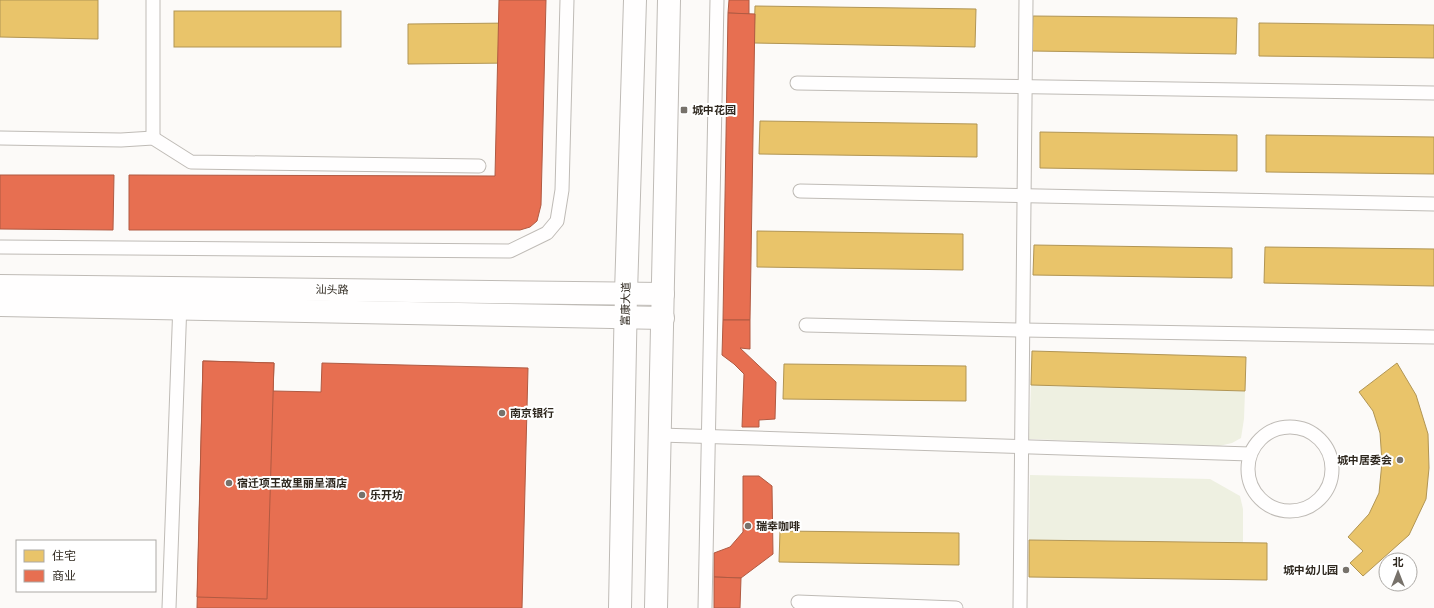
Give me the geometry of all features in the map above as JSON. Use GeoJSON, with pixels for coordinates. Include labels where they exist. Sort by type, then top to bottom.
{"type":"FeatureCollection","features":[{"type":"Feature","properties":{"kind":"street","name":"富康大道"},"geometry":{"type":"LineString","coordinates":[[620,608],[626,294],[635,0]]}},
{"type":"Feature","properties":{"kind":"street"},"geometry":{"type":"LineString","coordinates":[[656,608],[669,0]]}},
{"type":"Feature","properties":{"kind":"street","name":"汕头路"},"geometry":{"type":"LineString","coordinates":[[0,286],[180,298],[663,318]]}},
{"type":"Feature","properties":{"kind":"street","name":"汕头路"},"geometry":{"type":"LineString","coordinates":[[0,305],[180,298],[663,294]]}},
{"type":"Feature","properties":{"kind":"lane"},"geometry":{"type":"LineString","coordinates":[[153,0],[153,138]]}},
{"type":"Feature","properties":{"kind":"lane"},"geometry":{"type":"LineString","coordinates":[[0,247],[510,251],[547,233],[557,221],[562,190],[568,0]]}},
{"type":"Feature","properties":{"kind":"lane"},"geometry":{"type":"LineString","coordinates":[[705,608],[717,0]]}},
{"type":"Feature","properties":{"kind":"lane"},"geometry":{"type":"LineString","coordinates":[[1020,608],[1026,0]]}},
{"type":"Feature","properties":{"kind":"lane"},"geometry":{"type":"LineString","coordinates":[[796,83],[1434,93]]}},
{"type":"Feature","properties":{"kind":"lane"},"geometry":{"type":"LineString","coordinates":[[0,138],[121,140],[153,138],[191,162],[479,166]]}},
{"type":"Feature","properties":{"kind":"lane"},"geometry":{"type":"LineString","coordinates":[[800,191],[1434,204]]}},
{"type":"Feature","properties":{"kind":"lane"},"geometry":{"type":"LineString","coordinates":[[169,608],[180,298]]}},
{"type":"Feature","properties":{"kind":"lane"},"geometry":{"type":"LineString","coordinates":[[806,325],[1434,337]]}},
{"type":"Feature","properties":{"kind":"lane"},"geometry":{"type":"LineString","coordinates":[[1294,427],[1308,430],[1319,438],[1328,449],[1332,462],[1333,476],[1328,489],[1320,500],[1308,508],[1294,512],[1280,511],[1266,505],[1256,495],[1249,483],[1247,468],[1250,454],[1257,442],[1267,433],[1280,428],[1294,427]]}},
{"type":"Feature","properties":{"kind":"lane"},"geometry":{"type":"LineString","coordinates":[[660,434],[1250,454]]}},
{"type":"Feature","properties":{"kind":"lane"},"geometry":{"type":"LineString","coordinates":[[798,602],[956,608]]}},
{"type":"Feature","properties":{"kind":"shaded area"},"geometry":{"type":"Polygon","coordinates":[[[1031,385],[1245,391],[1244,419],[1241,438],[1232,443],[1219,446],[1029,439],[1031,385]]]}},
{"type":"Feature","properties":{"kind":"shaded area"},"geometry":{"type":"Polygon","coordinates":[[[1030,475],[1210,479],[1240,496],[1243,509],[1243,542],[1029,540],[1030,475]]]}},
{"type":"Feature","properties":{"kind":"building: 住宅"},"geometry":{"type":"Polygon","coordinates":[[[0,0],[98,0],[98,39],[0,37],[0,0]]]}},
{"type":"Feature","properties":{"kind":"building: 住宅"},"geometry":{"type":"Polygon","coordinates":[[[755,6],[976,9],[975,47],[754,43],[755,6]]]}},
{"type":"Feature","properties":{"kind":"building: 住宅"},"geometry":{"type":"Polygon","coordinates":[[[174,11],[341,11],[341,47],[174,47],[174,11]]]}},
{"type":"Feature","properties":{"kind":"building: 住宅"},"geometry":{"type":"Polygon","coordinates":[[[1033,16],[1237,18],[1236,54],[1032,51],[1033,16]]]}},
{"type":"Feature","properties":{"kind":"building: 住宅"},"geometry":{"type":"Polygon","coordinates":[[[515,23],[515,63],[408,64],[408,24],[515,23]]]}},
{"type":"Feature","properties":{"kind":"building: 住宅"},"geometry":{"type":"Polygon","coordinates":[[[1259,23],[1434,25],[1434,58],[1259,56],[1259,23]]]}},
{"type":"Feature","properties":{"kind":"building: 住宅"},"geometry":{"type":"Polygon","coordinates":[[[760,121],[977,124],[977,157],[759,154],[760,121]]]}},
{"type":"Feature","properties":{"kind":"building: 住宅"},"geometry":{"type":"Polygon","coordinates":[[[1040,132],[1237,135],[1237,171],[1040,168],[1040,132]]]}},
{"type":"Feature","properties":{"kind":"building: 住宅"},"geometry":{"type":"Polygon","coordinates":[[[1266,135],[1434,137],[1434,174],[1266,172],[1266,135]]]}},
{"type":"Feature","properties":{"kind":"building: 住宅"},"geometry":{"type":"Polygon","coordinates":[[[508,181],[508,221],[402,221],[401,182],[508,181]]]}},
{"type":"Feature","properties":{"kind":"building: 住宅"},"geometry":{"type":"Polygon","coordinates":[[[295,182],[295,222],[188,223],[188,183],[295,182]]]}},
{"type":"Feature","properties":{"kind":"building: 住宅"},"geometry":{"type":"Polygon","coordinates":[[[52,183],[53,223],[0,224],[0,184],[52,183]]]}},
{"type":"Feature","properties":{"kind":"building: 住宅"},"geometry":{"type":"Polygon","coordinates":[[[757,231],[963,234],[963,270],[757,267],[757,231]]]}},
{"type":"Feature","properties":{"kind":"building: 住宅"},"geometry":{"type":"Polygon","coordinates":[[[1034,245],[1232,248],[1232,278],[1033,275],[1034,245]]]}},
{"type":"Feature","properties":{"kind":"building: 住宅"},"geometry":{"type":"Polygon","coordinates":[[[1265,247],[1434,249],[1434,286],[1264,283],[1265,247]]]}},
{"type":"Feature","properties":{"kind":"building: 住宅"},"geometry":{"type":"Polygon","coordinates":[[[1032,351],[1246,357],[1245,391],[1031,385],[1032,351]]]}},
{"type":"Feature","properties":{"kind":"building: 住宅"},"geometry":{"type":"Polygon","coordinates":[[[1397,363],[1416,395],[1428,434],[1429,468],[1426,499],[1409,535],[1390,552],[1378,552],[1378,563],[1363,576],[1350,563],[1363,551],[1348,537],[1369,514],[1379,493],[1382,462],[1380,433],[1373,411],[1359,392],[1397,363]]]}},
{"type":"Feature","properties":{"kind":"building: 住宅"},"geometry":{"type":"Polygon","coordinates":[[[784,364],[966,366],[966,401],[783,399],[784,364]]]}},
{"type":"Feature","properties":{"kind":"building: 住宅"},"geometry":{"type":"Polygon","coordinates":[[[780,531],[959,533],[959,565],[779,562],[780,531]]]}},
{"type":"Feature","properties":{"kind":"building: 住宅"},"geometry":{"type":"Polygon","coordinates":[[[1029,540],[1267,543],[1267,580],[1029,577],[1029,540]]]}},
{"type":"Feature","properties":{"kind":"building: 商业"},"geometry":{"type":"Polygon","coordinates":[[[499,0],[546,0],[541,205],[537,221],[530,227],[520,230],[129,230],[129,175],[495,176],[499,0]]]}},
{"type":"Feature","properties":{"kind":"building: 商业"},"geometry":{"type":"Polygon","coordinates":[[[729,0],[749,0],[749,14],[728,13],[729,0]]]}},
{"type":"Feature","properties":{"kind":"building: 商业"},"geometry":{"type":"Polygon","coordinates":[[[728,13],[755,14],[750,320],[723,320],[728,13]]]}},
{"type":"Feature","properties":{"kind":"building: 商业"},"geometry":{"type":"Polygon","coordinates":[[[0,175],[114,175],[113,230],[0,229],[0,175]]]}},
{"type":"Feature","properties":{"kind":"building: 商业"},"geometry":{"type":"Polygon","coordinates":[[[723,320],[750,320],[750,349],[740,348],[776,382],[775,419],[759,420],[759,427],[742,427],[744,374],[722,355],[723,320]]]}},
{"type":"Feature","properties":{"kind":"building: 商业","name":"乐开坊"},"geometry":{"type":"Polygon","coordinates":[[[203,361],[274,363],[273,391],[321,392],[322,363],[528,368],[522,608],[197,608],[203,361]]]}},
{"type":"Feature","properties":{"kind":"building: 商业"},"geometry":{"type":"Polygon","coordinates":[[[203,361],[274,363],[267,599],[197,597],[203,361]]]}},
{"type":"Feature","properties":{"kind":"building: 商业"},"geometry":{"type":"Polygon","coordinates":[[[743,476],[759,476],[772,486],[773,554],[741,578],[714,577],[714,553],[730,547],[743,532],[743,476]]]}},
{"type":"Feature","properties":{"kind":"building: 商业"},"geometry":{"type":"Polygon","coordinates":[[[714,577],[741,578],[740,608],[714,608],[714,577]]]}},
{"type":"Feature","properties":{"kind":"place","name":"城中花园"},"geometry":{"type":"Point","coordinates":[684,110]}},
{"type":"Feature","properties":{"kind":"place","name":"南京银行"},"geometry":{"type":"Point","coordinates":[502,413]}},
{"type":"Feature","properties":{"kind":"place","name":"城中居委会"},"geometry":{"type":"Point","coordinates":[1400,460]}},
{"type":"Feature","properties":{"kind":"place","name":"宿迁项王故里丽呈酒店"},"geometry":{"type":"Point","coordinates":[229,483]}},
{"type":"Feature","properties":{"kind":"place","name":"乐开坊"},"geometry":{"type":"Point","coordinates":[362,495]}},
{"type":"Feature","properties":{"kind":"place","name":"瑞幸咖啡"},"geometry":{"type":"Point","coordinates":[748,526]}},
{"type":"Feature","properties":{"kind":"place","name":"城中幼儿园"},"geometry":{"type":"Point","coordinates":[1346,570]}}]}
